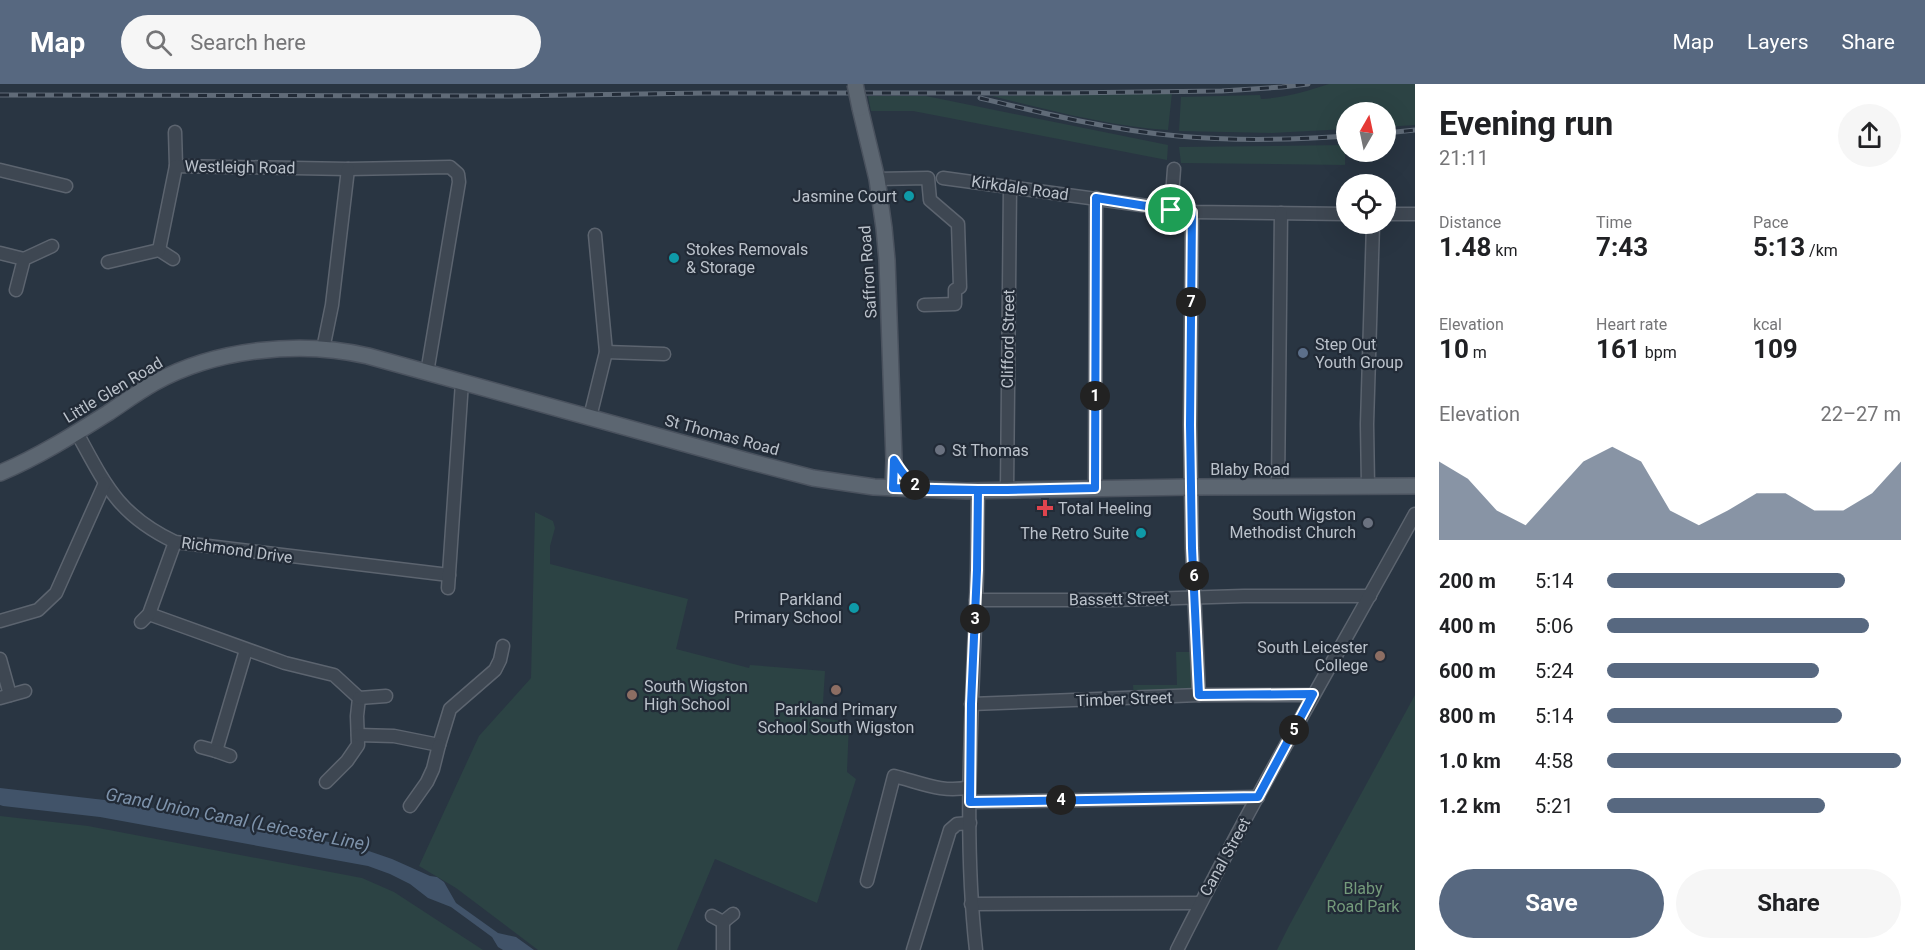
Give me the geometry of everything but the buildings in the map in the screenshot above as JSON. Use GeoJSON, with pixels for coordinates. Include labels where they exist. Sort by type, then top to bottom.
{"type":"FeatureCollection","features":[{"type":"Feature","properties":{"kind":"main road","name":"Saffron Road"},"geometry":{"type":"LineString","coordinates":[[855,84],[877,178],[886,260],[894,460],[893,488]]}},
{"type":"Feature","properties":{"kind":"main road","name":"Little Glen Road"},"geometry":{"type":"LineString","coordinates":[[0,473],[77,433],[154,383],[194,367],[225,358],[280,349],[323,349],[352,352],[462,382]]}},
{"type":"Feature","properties":{"kind":"main road","name":"St Thomas Road"},"geometry":{"type":"LineString","coordinates":[[462,382],[813,478],[893,488],[978,490]]}},
{"type":"Feature","properties":{"kind":"main road"},"geometry":{"type":"LineString","coordinates":[[894,460],[908,480],[924,490]]}},
{"type":"Feature","properties":{"kind":"main road","name":"Blaby Road"},"geometry":{"type":"LineString","coordinates":[[978,490],[1415,486]]}},
{"type":"Feature","properties":{"kind":"street"},"geometry":{"type":"LineString","coordinates":[[175,132],[176,166]]}},
{"type":"Feature","properties":{"kind":"street","name":"Westleigh Road"},"geometry":{"type":"LineString","coordinates":[[159,249],[176,166],[450,168],[456,171],[459,182],[427,373]]}},
{"type":"Feature","properties":{"kind":"street"},"geometry":{"type":"LineString","coordinates":[[323,349],[332,305],[348,168]]}},
{"type":"Feature","properties":{"kind":"street"},"geometry":{"type":"LineString","coordinates":[[1171,210],[1174,169]]}},
{"type":"Feature","properties":{"kind":"street"},"geometry":{"type":"LineString","coordinates":[[0,170],[66,186]]}},
{"type":"Feature","properties":{"kind":"street"},"geometry":{"type":"LineString","coordinates":[[877,178],[928,178],[930,200],[958,224],[960,286],[955,290],[954,304],[924,305]]}},
{"type":"Feature","properties":{"kind":"street","name":"Kirkdale Road"},"geometry":{"type":"LineString","coordinates":[[944,178],[1192,212],[1336,214]]}},
{"type":"Feature","properties":{"kind":"street","name":"Clifford Street"},"geometry":{"type":"LineString","coordinates":[[1007,490],[1010,187]]}},
{"type":"Feature","properties":{"kind":"street"},"geometry":{"type":"LineString","coordinates":[[1095,488],[1096,198]]}},
{"type":"Feature","properties":{"kind":"street"},"geometry":{"type":"LineString","coordinates":[[1192,212],[1190,425],[1199,695]]}},
{"type":"Feature","properties":{"kind":"street"},"geometry":{"type":"LineString","coordinates":[[1278,488],[1281,213]]}},
{"type":"Feature","properties":{"kind":"street"},"geometry":{"type":"LineString","coordinates":[[1396,214],[1415,214]]}},
{"type":"Feature","properties":{"kind":"street"},"geometry":{"type":"LineString","coordinates":[[1368,486],[1367,424],[1372,234]]}},
{"type":"Feature","properties":{"kind":"street"},"geometry":{"type":"LineString","coordinates":[[590,417],[606,351],[595,235]]}},
{"type":"Feature","properties":{"kind":"street"},"geometry":{"type":"LineString","coordinates":[[0,253],[24,259],[52,246]]}},
{"type":"Feature","properties":{"kind":"street"},"geometry":{"type":"LineString","coordinates":[[108,262],[159,249],[173,259]]}},
{"type":"Feature","properties":{"kind":"street"},"geometry":{"type":"LineString","coordinates":[[16,290],[24,259]]}},
{"type":"Feature","properties":{"kind":"street"},"geometry":{"type":"LineString","coordinates":[[606,351],[664,354]]}},
{"type":"Feature","properties":{"kind":"street"},"geometry":{"type":"LineString","coordinates":[[448,588],[462,382]]}},
{"type":"Feature","properties":{"kind":"street","name":"Richmond Drive"},"geometry":{"type":"LineString","coordinates":[[77,433],[105,483],[120,504],[151,530],[175,542],[448,575]]}},
{"type":"Feature","properties":{"kind":"street"},"geometry":{"type":"LineString","coordinates":[[0,621],[38,610],[56,593],[105,483]]}},
{"type":"Feature","properties":{"kind":"street"},"geometry":{"type":"LineString","coordinates":[[976,950],[971,904],[969,787],[978,490]]}},
{"type":"Feature","properties":{"kind":"street","name":"Canal Street"},"geometry":{"type":"LineString","coordinates":[[1177,950],[1313,694],[1415,514]]}},
{"type":"Feature","properties":{"kind":"street"},"geometry":{"type":"LineString","coordinates":[[175,542],[145,618],[285,663],[334,675],[359,698],[386,696]]}},
{"type":"Feature","properties":{"kind":"street","name":"Bassett Street"},"geometry":{"type":"LineString","coordinates":[[976,600],[1370,596]]}},
{"type":"Feature","properties":{"kind":"street"},"geometry":{"type":"LineString","coordinates":[[410,806],[433,769],[450,709],[495,670],[503,646]]}},
{"type":"Feature","properties":{"kind":"street"},"geometry":{"type":"LineString","coordinates":[[216,751],[246,650]]}},
{"type":"Feature","properties":{"kind":"street"},"geometry":{"type":"LineString","coordinates":[[0,660],[5,697],[26,691]]}},
{"type":"Feature","properties":{"kind":"street","name":"Timber Street"},"geometry":{"type":"LineString","coordinates":[[971,704],[1199,695],[1313,694]]}},
{"type":"Feature","properties":{"kind":"street"},"geometry":{"type":"LineString","coordinates":[[326,782],[354,753],[358,745],[359,698]]}},
{"type":"Feature","properties":{"kind":"street"},"geometry":{"type":"LineString","coordinates":[[358,735],[394,736],[439,745]]}},
{"type":"Feature","properties":{"kind":"street"},"geometry":{"type":"LineString","coordinates":[[201,747],[230,756]]}},
{"type":"Feature","properties":{"kind":"street"},"geometry":{"type":"LineString","coordinates":[[867,882],[894,776],[951,790],[969,787]]}},
{"type":"Feature","properties":{"kind":"street"},"geometry":{"type":"LineString","coordinates":[[970,802],[1258,797]]}},
{"type":"Feature","properties":{"kind":"street"},"geometry":{"type":"LineString","coordinates":[[913,950],[950,830],[957,824],[970,823]]}},
{"type":"Feature","properties":{"kind":"street"},"geometry":{"type":"LineString","coordinates":[[971,904],[1200,903]]}},
{"type":"Feature","properties":{"kind":"street"},"geometry":{"type":"LineString","coordinates":[[723,917],[723,950]]}},
{"type":"Feature","properties":{"kind":"green space"},"geometry":{"type":"Polygon","coordinates":[[[1329,84],[1415,84],[1415,125],[1396,126],[1396,102],[1336,102],[1336,130],[1272,133],[1179,131],[1181,97],[1260,95],[1261,99],[1296,94],[1329,84]]]}},
{"type":"Feature","properties":{"kind":"green space"},"geometry":{"type":"Polygon","coordinates":[[[1172,93],[1168,130],[1101,121],[992,96],[1172,93]]]}},
{"type":"Feature","properties":{"kind":"green space"},"geometry":{"type":"Polygon","coordinates":[[[868,96],[926,96],[1168,145],[1167,160],[913,111],[871,111],[868,96]]]}},
{"type":"Feature","properties":{"kind":"green space"},"geometry":{"type":"Polygon","coordinates":[[[1336,145],[1336,162],[1345,162],[1345,165],[1181,163],[1179,147],[1336,145]]]}},
{"type":"Feature","properties":{"kind":"green space","name":"South Wigston High School"},"geometry":{"type":"Polygon","coordinates":[[[535,512],[553,521],[555,528],[550,546],[550,564],[688,599],[676,649],[749,668],[750,665],[825,671],[822,718],[849,722],[847,772],[856,779],[817,903],[715,859],[677,950],[538,950],[456,888],[419,866],[479,736],[531,678],[535,512]]]}},
{"type":"Feature","properties":{"kind":"green space"},"geometry":{"type":"Polygon","coordinates":[[[1176,652],[1194,652],[1195,696],[1134,697],[1133,685],[1177,685],[1176,652]]]}},
{"type":"Feature","properties":{"kind":"green space","name":"Blaby Road Park"},"geometry":{"type":"Polygon","coordinates":[[[1415,695],[1415,950],[1277,950],[1289,926],[1415,695]]]}},
{"type":"Feature","properties":{"kind":"green space"},"geometry":{"type":"Polygon","coordinates":[[[0,816],[88,826],[362,878],[394,892],[483,950],[0,950],[0,816]]]}},
{"type":"Feature","properties":{"kind":"water"},"geometry":{"type":"Polygon","coordinates":[[[0,788],[122,802],[360,848],[437,877],[444,882],[456,903],[498,933],[516,937],[534,950],[503,950],[498,947],[492,937],[451,907],[428,898],[410,884],[390,874],[368,866],[100,817],[3,806],[0,805],[0,788]]]}},
{"type":"Feature","properties":{"kind":"railway"},"geometry":{"type":"LineString","coordinates":[[0,95],[506,96],[707,93],[1062,93],[1222,91],[1308,84]]}},
{"type":"Feature","properties":{"kind":"railway"},"geometry":{"type":"LineString","coordinates":[[980,98],[1103,126],[1178,136],[1220,139],[1336,137]]}},
{"type":"Feature","properties":{"kind":"railway"},"geometry":{"type":"LineString","coordinates":[[1396,132],[1415,130]]}},
{"type":"Feature","properties":{"kind":"place","name":"Jasmine Court"},"geometry":{"type":"Point","coordinates":[909,196]}},
{"type":"Feature","properties":{"kind":"place","name":"Stokes Removals & Storage"},"geometry":{"type":"Point","coordinates":[674,258]}},
{"type":"Feature","properties":{"kind":"place","name":"Step Out Youth Group"},"geometry":{"type":"Point","coordinates":[1303,353]}},
{"type":"Feature","properties":{"kind":"place","name":"St Thomas"},"geometry":{"type":"Point","coordinates":[940,450]}},
{"type":"Feature","properties":{"kind":"place","name":"Total Heeling"},"geometry":{"type":"Point","coordinates":[1045,508]}},
{"type":"Feature","properties":{"kind":"place","name":"South Wigston Methodist Church"},"geometry":{"type":"Point","coordinates":[1368,523]}},
{"type":"Feature","properties":{"kind":"place","name":"The Retro Suite"},"geometry":{"type":"Point","coordinates":[1141,533]}},
{"type":"Feature","properties":{"kind":"place","name":"Parkland Primary School"},"geometry":{"type":"Point","coordinates":[854,608]}},
{"type":"Feature","properties":{"kind":"place","name":"South Leicester College"},"geometry":{"type":"Point","coordinates":[1380,656]}},
{"type":"Feature","properties":{"kind":"place","name":"Parkland Primary School South Wigston"},"geometry":{"type":"Point","coordinates":[836,690]}},
{"type":"Feature","properties":{"kind":"place","name":"South Wigston High School"},"geometry":{"type":"Point","coordinates":[632,695]}},
{"type":"Feature","properties":{"kind":"route"},"geometry":{"type":"LineString","coordinates":[[1171,210],[1096,198],[1095,488],[924,490],[908,480],[894,460],[893,488],[924,490],[978,490],[970,802],[1258,797],[1313,694],[1199,695],[1192,548],[1190,425],[1192,212],[1171,210]]}},
{"type":"Feature","properties":{"kind":"water label","name":"Grand Union Canal (Leicester Line)"},"geometry":{"type":"Point","coordinates":[238,819]}}]}
